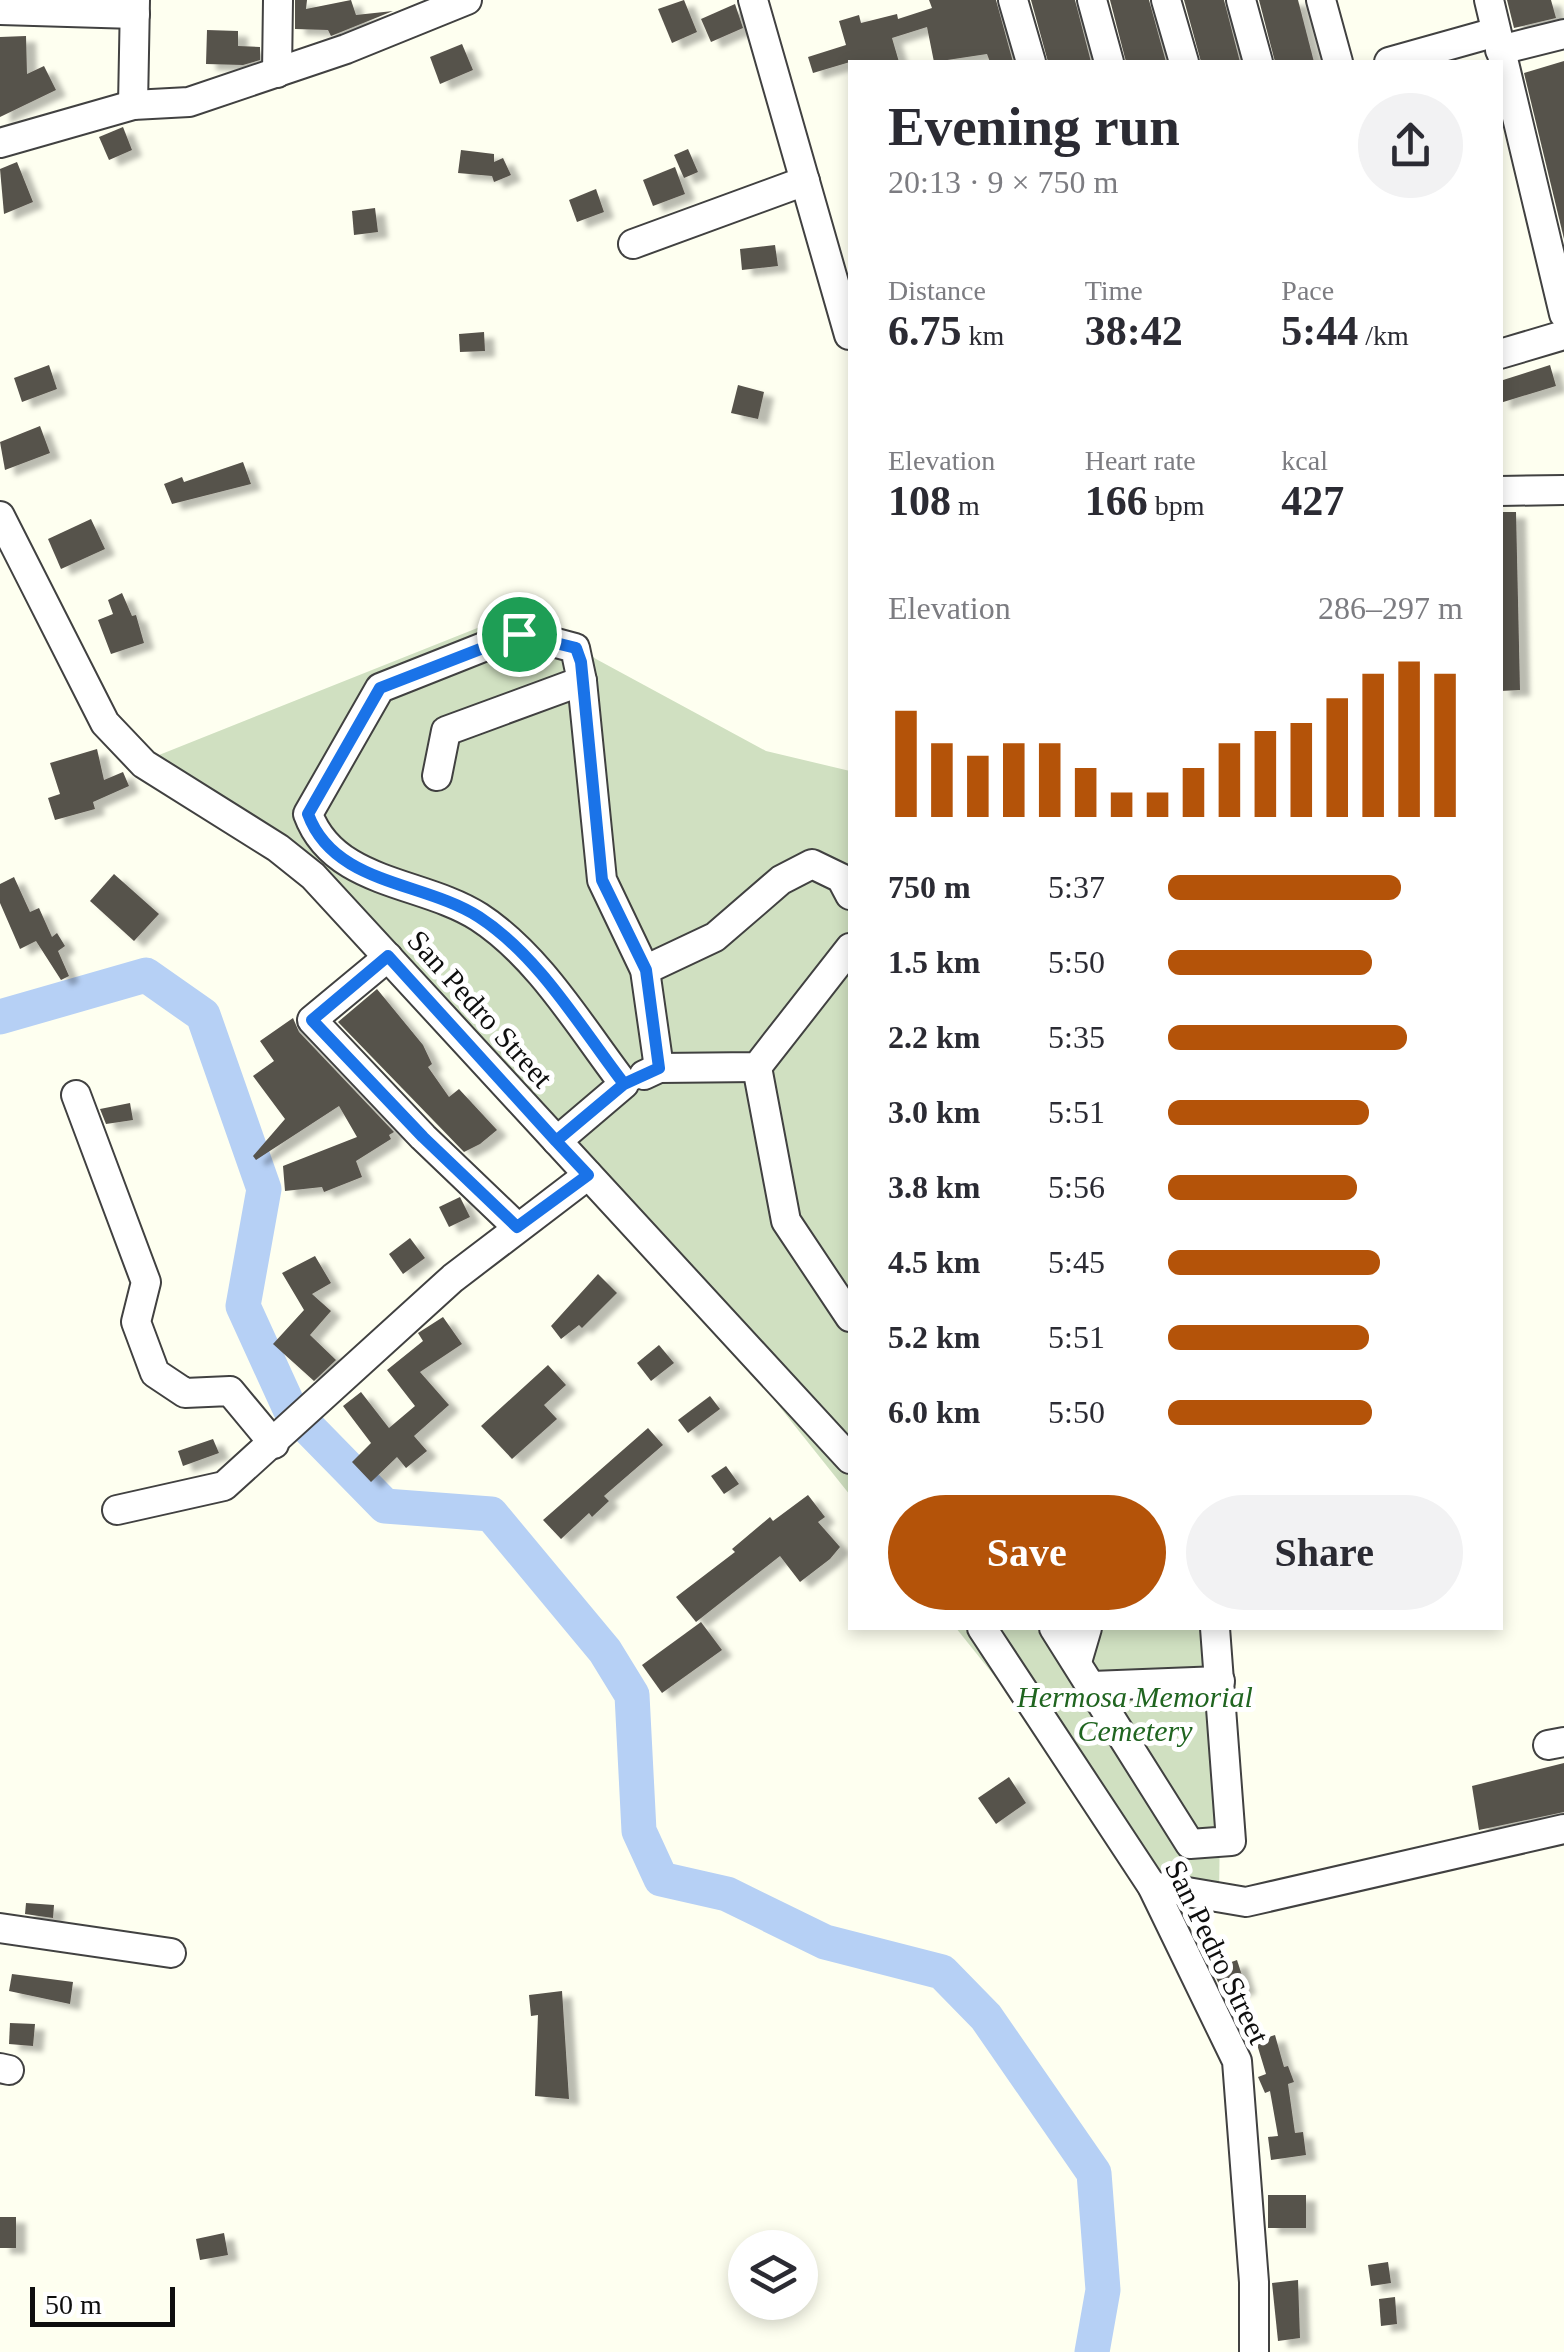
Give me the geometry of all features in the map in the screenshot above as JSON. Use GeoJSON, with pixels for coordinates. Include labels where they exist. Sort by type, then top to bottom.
{"type":"FeatureCollection","features":[{"type":"Feature","properties":{"kind":"street"},"geometry":{"type":"LineString","coordinates":[[277,73],[278,0]]}},
{"type":"Feature","properties":{"kind":"street"},"geometry":{"type":"LineString","coordinates":[[0,143],[133,105],[189,102],[277,73],[418,10],[468,0]]}},
{"type":"Feature","properties":{"kind":"street"},"geometry":{"type":"LineString","coordinates":[[753,0],[848,335]]}},
{"type":"Feature","properties":{"kind":"street"},"geometry":{"type":"LineString","coordinates":[[1013,0],[1030,60]]}},
{"type":"Feature","properties":{"kind":"street"},"geometry":{"type":"LineString","coordinates":[[1092,0],[1108,60]]}},
{"type":"Feature","properties":{"kind":"street"},"geometry":{"type":"LineString","coordinates":[[1166,0],[1183,60]]}},
{"type":"Feature","properties":{"kind":"street"},"geometry":{"type":"LineString","coordinates":[[1241,0],[1257,60]]}},
{"type":"Feature","properties":{"kind":"street"},"geometry":{"type":"LineString","coordinates":[[1320,0],[1337,60]]}},
{"type":"Feature","properties":{"kind":"street"},"geometry":{"type":"LineString","coordinates":[[1489,0],[1503,60]]}},
{"type":"Feature","properties":{"kind":"street"},"geometry":{"type":"LineString","coordinates":[[12,7],[135,7],[133,105]]}},
{"type":"Feature","properties":{"kind":"street"},"geometry":{"type":"LineString","coordinates":[[1399,60],[1498,41],[1564,34]]}},
{"type":"Feature","properties":{"kind":"street"},"geometry":{"type":"LineString","coordinates":[[1503,62],[1564,314]]}},
{"type":"Feature","properties":{"kind":"street"},"geometry":{"type":"LineString","coordinates":[[633,244],[805,181]]}},
{"type":"Feature","properties":{"kind":"street"},"geometry":{"type":"LineString","coordinates":[[1503,353],[1564,334]]}},
{"type":"Feature","properties":{"kind":"street"},"geometry":{"type":"LineString","coordinates":[[1503,491],[1564,490]]}},
{"type":"Feature","properties":{"kind":"street","name":"San Pedro Street"},"geometry":{"type":"LineString","coordinates":[[0,516],[104,723],[144,764],[278,848],[314,876],[848,1456]]}},
{"type":"Feature","properties":{"kind":"street"},"geometry":{"type":"LineString","coordinates":[[624,1084],[516,946],[476,915],[367,874],[318,840],[308,814],[380,688],[519,634],[576,648],[602,880],[646,970],[659,1068]]}},
{"type":"Feature","properties":{"kind":"street"},"geometry":{"type":"LineString","coordinates":[[436,776],[446,732],[582,681]]}},
{"type":"Feature","properties":{"kind":"street"},"geometry":{"type":"LineString","coordinates":[[646,970],[715,937],[781,880],[812,864],[842,878],[848,891]]}},
{"type":"Feature","properties":{"kind":"street"},"geometry":{"type":"LineString","coordinates":[[848,951],[757,1067],[786,1221],[848,1314]]}},
{"type":"Feature","properties":{"kind":"street"},"geometry":{"type":"LineString","coordinates":[[388,956],[312,1020],[423,1137],[517,1227]]}},
{"type":"Feature","properties":{"kind":"street"},"geometry":{"type":"LineString","coordinates":[[556,1141],[624,1084],[659,1068],[757,1067]]}},
{"type":"Feature","properties":{"kind":"street"},"geometry":{"type":"LineString","coordinates":[[76,1095],[146,1282],[136,1322],[154,1373],[185,1393],[230,1392],[284,1435]]}},
{"type":"Feature","properties":{"kind":"street"},"geometry":{"type":"LineString","coordinates":[[118,1510],[224,1486],[330,1394],[453,1278],[588,1175]]}},
{"type":"Feature","properties":{"kind":"street","name":"San Pedro Street"},"geometry":{"type":"LineString","coordinates":[[983,1630],[1152,1886],[1237,2061],[1254,2282],[1254,2352]]}},
{"type":"Feature","properties":{"kind":"street"},"geometry":{"type":"LineString","coordinates":[[1055,1630],[1190,1844],[1231,1841],[1215,1630]]}},
{"type":"Feature","properties":{"kind":"street"},"geometry":{"type":"LineString","coordinates":[[1077,1662],[1086,1630]]}},
{"type":"Feature","properties":{"kind":"street"},"geometry":{"type":"LineString","coordinates":[[1092,1686],[1220,1681]]}},
{"type":"Feature","properties":{"kind":"street"},"geometry":{"type":"LineString","coordinates":[[1152,1886],[1246,1902],[1564,1829]]}},
{"type":"Feature","properties":{"kind":"street"},"geometry":{"type":"LineString","coordinates":[[0,1928],[171,1953]]}},
{"type":"Feature","properties":{"kind":"green space"},"geometry":{"type":"Polygon","coordinates":[[[500,619],[558,631],[596,659],[766,751],[848,771],[848,1492],[605,1188],[314,867],[154,757],[500,619]]]}},
{"type":"Feature","properties":{"kind":"green space","name":"Hermosa Memorial Cemetery"},"geometry":{"type":"Polygon","coordinates":[[[958,1630],[1223,1630],[1219,1893],[1163,1887],[958,1630]]]}},
{"type":"Feature","properties":{"kind":"building"},"geometry":{"type":"Polygon","coordinates":[[[295,0],[307,0],[306,9],[351,0],[356,15],[393,11],[331,36],[328,30],[295,29],[295,0]]]}},
{"type":"Feature","properties":{"kind":"building"},"geometry":{"type":"Polygon","coordinates":[[[684,0],[697,32],[672,43],[658,9],[684,0]]]}},
{"type":"Feature","properties":{"kind":"building"},"geometry":{"type":"Polygon","coordinates":[[[929,0],[996,0],[1012,60],[989,60],[987,54],[934,60],[927,27],[892,38],[898,60],[848,60],[813,73],[808,57],[846,45],[839,21],[859,15],[861,23],[897,14],[898,19],[932,8],[929,0]]]}},
{"type":"Feature","properties":{"kind":"building"},"geometry":{"type":"Polygon","coordinates":[[[1031,0],[1075,0],[1090,60],[1047,60],[1031,0]]]}},
{"type":"Feature","properties":{"kind":"building"},"geometry":{"type":"Polygon","coordinates":[[[1110,0],[1149,0],[1165,60],[1125,60],[1110,0]]]}},
{"type":"Feature","properties":{"kind":"building"},"geometry":{"type":"Polygon","coordinates":[[[1184,0],[1224,0],[1239,60],[1200,60],[1184,0]]]}},
{"type":"Feature","properties":{"kind":"building"},"geometry":{"type":"Polygon","coordinates":[[[1259,0],[1298,0],[1313,60],[1274,60],[1259,0]]]}},
{"type":"Feature","properties":{"kind":"building"},"geometry":{"type":"Polygon","coordinates":[[[1507,0],[1551,0],[1556,18],[1514,28],[1507,0]]]}},
{"type":"Feature","properties":{"kind":"building"},"geometry":{"type":"Polygon","coordinates":[[[735,4],[743,28],[711,42],[701,19],[735,4]]]}},
{"type":"Feature","properties":{"kind":"building"},"geometry":{"type":"Polygon","coordinates":[[[207,30],[238,31],[238,46],[260,47],[260,60],[243,65],[206,64],[207,30]]]}},
{"type":"Feature","properties":{"kind":"building"},"geometry":{"type":"Polygon","coordinates":[[[26,36],[27,74],[44,66],[56,90],[0,117],[0,37],[26,36]]]}},
{"type":"Feature","properties":{"kind":"building"},"geometry":{"type":"Polygon","coordinates":[[[462,44],[473,70],[440,84],[430,57],[462,44]]]}},
{"type":"Feature","properties":{"kind":"building"},"geometry":{"type":"Polygon","coordinates":[[[1564,61],[1564,239],[1524,73],[1564,61]]]}},
{"type":"Feature","properties":{"kind":"building"},"geometry":{"type":"Polygon","coordinates":[[[123,127],[132,150],[109,160],[99,137],[123,127]]]}},
{"type":"Feature","properties":{"kind":"building"},"geometry":{"type":"Polygon","coordinates":[[[688,149],[698,172],[684,178],[674,155],[688,149]]]}},
{"type":"Feature","properties":{"kind":"building"},"geometry":{"type":"Polygon","coordinates":[[[461,150],[494,154],[494,162],[503,158],[511,175],[494,182],[492,176],[458,173],[461,150]]]}},
{"type":"Feature","properties":{"kind":"building"},"geometry":{"type":"Polygon","coordinates":[[[17,162],[33,202],[4,214],[0,169],[17,162]]]}},
{"type":"Feature","properties":{"kind":"building"},"geometry":{"type":"Polygon","coordinates":[[[675,167],[685,194],[653,206],[643,180],[675,167]]]}},
{"type":"Feature","properties":{"kind":"building"},"geometry":{"type":"Polygon","coordinates":[[[596,189],[604,212],[577,222],[569,200],[596,189]]]}},
{"type":"Feature","properties":{"kind":"building"},"geometry":{"type":"Polygon","coordinates":[[[375,208],[378,232],[354,235],[352,211],[375,208]]]}},
{"type":"Feature","properties":{"kind":"building"},"geometry":{"type":"Polygon","coordinates":[[[775,245],[778,266],[742,270],[740,249],[775,245]]]}},
{"type":"Feature","properties":{"kind":"building"},"geometry":{"type":"Polygon","coordinates":[[[484,332],[485,351],[460,352],[459,334],[484,332]]]}},
{"type":"Feature","properties":{"kind":"building"},"geometry":{"type":"Polygon","coordinates":[[[49,365],[57,389],[22,402],[14,378],[49,365]]]}},
{"type":"Feature","properties":{"kind":"building"},"geometry":{"type":"Polygon","coordinates":[[[1550,365],[1556,386],[1503,402],[1503,380],[1550,365]]]}},
{"type":"Feature","properties":{"kind":"building"},"geometry":{"type":"Polygon","coordinates":[[[738,385],[764,392],[758,419],[731,413],[738,385]]]}},
{"type":"Feature","properties":{"kind":"building"},"geometry":{"type":"Polygon","coordinates":[[[40,426],[50,453],[5,470],[0,442],[40,426]]]}},
{"type":"Feature","properties":{"kind":"building"},"geometry":{"type":"Polygon","coordinates":[[[243,462],[251,484],[172,504],[164,484],[182,477],[184,482],[243,462]]]}},
{"type":"Feature","properties":{"kind":"building"},"geometry":{"type":"Polygon","coordinates":[[[1503,512],[1516,512],[1520,690],[1503,691],[1503,512]]]}},
{"type":"Feature","properties":{"kind":"building"},"geometry":{"type":"Polygon","coordinates":[[[91,519],[105,549],[61,569],[48,539],[91,519]]]}},
{"type":"Feature","properties":{"kind":"building"},"geometry":{"type":"Polygon","coordinates":[[[122,593],[132,616],[136,615],[144,643],[111,654],[98,620],[113,614],[108,600],[122,593]]]}},
{"type":"Feature","properties":{"kind":"building"},"geometry":{"type":"Polygon","coordinates":[[[97,749],[104,780],[123,772],[129,786],[93,802],[95,809],[55,820],[48,798],[60,794],[50,763],[97,749]]]}},
{"type":"Feature","properties":{"kind":"building"},"geometry":{"type":"Polygon","coordinates":[[[114,874],[159,914],[134,941],[90,901],[114,874]]]}},
{"type":"Feature","properties":{"kind":"building"},"geometry":{"type":"Polygon","coordinates":[[[14,877],[30,912],[39,908],[52,937],[57,933],[65,946],[58,951],[69,976],[61,980],[36,941],[20,949],[0,903],[0,884],[14,877]]]}},
{"type":"Feature","properties":{"kind":"building"},"geometry":{"type":"Polygon","coordinates":[[[377,989],[423,1045],[432,1064],[428,1067],[449,1097],[459,1089],[497,1130],[480,1144],[464,1152],[338,1022],[377,989]]]}},
{"type":"Feature","properties":{"kind":"building"},"geometry":{"type":"Polygon","coordinates":[[[293,1018],[299,1032],[394,1132],[389,1135],[391,1139],[356,1161],[362,1177],[324,1192],[322,1187],[285,1191],[283,1166],[357,1137],[339,1106],[256,1160],[253,1156],[285,1119],[253,1076],[274,1061],[260,1041],[293,1018]]]}},
{"type":"Feature","properties":{"kind":"building"},"geometry":{"type":"Polygon","coordinates":[[[130,1103],[133,1120],[106,1124],[100,1109],[130,1103]]]}},
{"type":"Feature","properties":{"kind":"building"},"geometry":{"type":"Polygon","coordinates":[[[460,1197],[470,1217],[449,1227],[439,1207],[460,1197]]]}},
{"type":"Feature","properties":{"kind":"building"},"geometry":{"type":"Polygon","coordinates":[[[410,1238],[425,1258],[403,1274],[389,1254],[410,1238]]]}},
{"type":"Feature","properties":{"kind":"building"},"geometry":{"type":"Polygon","coordinates":[[[315,1256],[331,1283],[312,1294],[331,1311],[310,1335],[336,1360],[314,1381],[273,1344],[304,1310],[282,1273],[315,1256]]]}},
{"type":"Feature","properties":{"kind":"building"},"geometry":{"type":"Polygon","coordinates":[[[598,1274],[617,1293],[582,1328],[579,1325],[561,1339],[551,1326],[598,1274]]]}},
{"type":"Feature","properties":{"kind":"building"},"geometry":{"type":"Polygon","coordinates":[[[443,1317],[462,1344],[420,1372],[449,1405],[414,1436],[427,1451],[406,1468],[397,1457],[371,1482],[352,1462],[371,1443],[343,1406],[361,1392],[389,1428],[415,1406],[387,1370],[423,1341],[418,1333],[443,1317]]]}},
{"type":"Feature","properties":{"kind":"building"},"geometry":{"type":"Polygon","coordinates":[[[659,1345],[674,1363],[651,1381],[637,1363],[659,1345]]]}},
{"type":"Feature","properties":{"kind":"building"},"geometry":{"type":"Polygon","coordinates":[[[548,1365],[566,1385],[544,1405],[557,1419],[512,1459],[481,1426],[548,1365]]]}},
{"type":"Feature","properties":{"kind":"building"},"geometry":{"type":"Polygon","coordinates":[[[710,1396],[720,1409],[688,1433],[678,1420],[710,1396]]]}},
{"type":"Feature","properties":{"kind":"building"},"geometry":{"type":"Polygon","coordinates":[[[648,1428],[663,1445],[604,1496],[609,1501],[592,1517],[589,1513],[561,1539],[543,1520],[648,1428]]]}},
{"type":"Feature","properties":{"kind":"building"},"geometry":{"type":"Polygon","coordinates":[[[213,1439],[219,1453],[183,1466],[178,1451],[213,1439]]]}},
{"type":"Feature","properties":{"kind":"building"},"geometry":{"type":"Polygon","coordinates":[[[726,1466],[739,1484],[724,1494],[711,1476],[726,1466]]]}},
{"type":"Feature","properties":{"kind":"building"},"geometry":{"type":"Polygon","coordinates":[[[808,1495],[825,1517],[818,1522],[840,1547],[830,1559],[800,1582],[780,1556],[696,1622],[676,1597],[735,1552],[732,1549],[770,1517],[773,1521],[808,1495]]]}},
{"type":"Feature","properties":{"kind":"building"},"geometry":{"type":"Polygon","coordinates":[[[701,1622],[722,1650],[662,1693],[642,1665],[701,1622]]]}},
{"type":"Feature","properties":{"kind":"building"},"geometry":{"type":"Polygon","coordinates":[[[1564,1763],[1564,1812],[1479,1830],[1472,1786],[1564,1763]]]}},
{"type":"Feature","properties":{"kind":"building"},"geometry":{"type":"Polygon","coordinates":[[[1009,1777],[1026,1803],[996,1824],[978,1798],[1009,1777]]]}},
{"type":"Feature","properties":{"kind":"building"},"geometry":{"type":"Polygon","coordinates":[[[26,1903],[54,1905],[53,1918],[25,1914],[26,1903]]]}},
{"type":"Feature","properties":{"kind":"building"},"geometry":{"type":"Polygon","coordinates":[[[1237,1960],[1246,1988],[1224,1995],[1212,1969],[1237,1960]]]}},
{"type":"Feature","properties":{"kind":"building"},"geometry":{"type":"Polygon","coordinates":[[[12,1974],[73,1982],[70,2004],[9,1991],[12,1974]]]}},
{"type":"Feature","properties":{"kind":"building"},"geometry":{"type":"Polygon","coordinates":[[[562,1991],[569,2099],[535,2096],[538,2015],[531,2016],[529,1995],[562,1991]]]}},
{"type":"Feature","properties":{"kind":"building"},"geometry":{"type":"Polygon","coordinates":[[[10,2023],[35,2024],[33,2046],[9,2044],[10,2023]]]}},
{"type":"Feature","properties":{"kind":"building"},"geometry":{"type":"Polygon","coordinates":[[[1275,2035],[1284,2067],[1288,2066],[1294,2082],[1288,2084],[1295,2133],[1303,2132],[1306,2155],[1271,2160],[1268,2137],[1278,2136],[1270,2091],[1265,2093],[1258,2077],[1266,2074],[1256,2041],[1275,2035]]]}},
{"type":"Feature","properties":{"kind":"building"},"geometry":{"type":"Polygon","coordinates":[[[1268,2195],[1306,2195],[1306,2228],[1268,2228],[1268,2195]]]}},
{"type":"Feature","properties":{"kind":"building"},"geometry":{"type":"Polygon","coordinates":[[[0,2217],[16,2217],[16,2248],[0,2248],[0,2217]]]}},
{"type":"Feature","properties":{"kind":"building"},"geometry":{"type":"Polygon","coordinates":[[[224,2233],[228,2255],[200,2260],[196,2239],[224,2233]]]}},
{"type":"Feature","properties":{"kind":"building"},"geometry":{"type":"Polygon","coordinates":[[[1388,2262],[1391,2283],[1371,2286],[1368,2265],[1388,2262]]]}},
{"type":"Feature","properties":{"kind":"building"},"geometry":{"type":"Polygon","coordinates":[[[1298,2280],[1300,2338],[1278,2341],[1272,2283],[1298,2280]]]}},
{"type":"Feature","properties":{"kind":"building"},"geometry":{"type":"Polygon","coordinates":[[[1395,2297],[1397,2324],[1381,2326],[1379,2299],[1395,2297]]]}},
{"type":"Feature","properties":{"kind":"waterway"},"geometry":{"type":"LineString","coordinates":[[0,1017],[146,975],[203,1015],[264,1189],[243,1306],[290,1409],[385,1506],[491,1514],[605,1651],[632,1695],[639,1831],[661,1879],[727,1894],[825,1942],[942,1972],[986,2017],[1094,2173],[1103,2290],[1092,2352]]}},
{"type":"Feature","properties":{"kind":"route"},"geometry":{"type":"LineString","coordinates":[[519,634],[380,688],[308,814],[318,840],[367,874],[476,915],[516,946],[624,1084],[556,1141],[588,1175],[517,1227],[423,1137],[312,1020],[388,956],[556,1141],[624,1084],[659,1068],[646,970],[602,880],[581,662],[576,648],[548,638],[519,634]]}}]}
